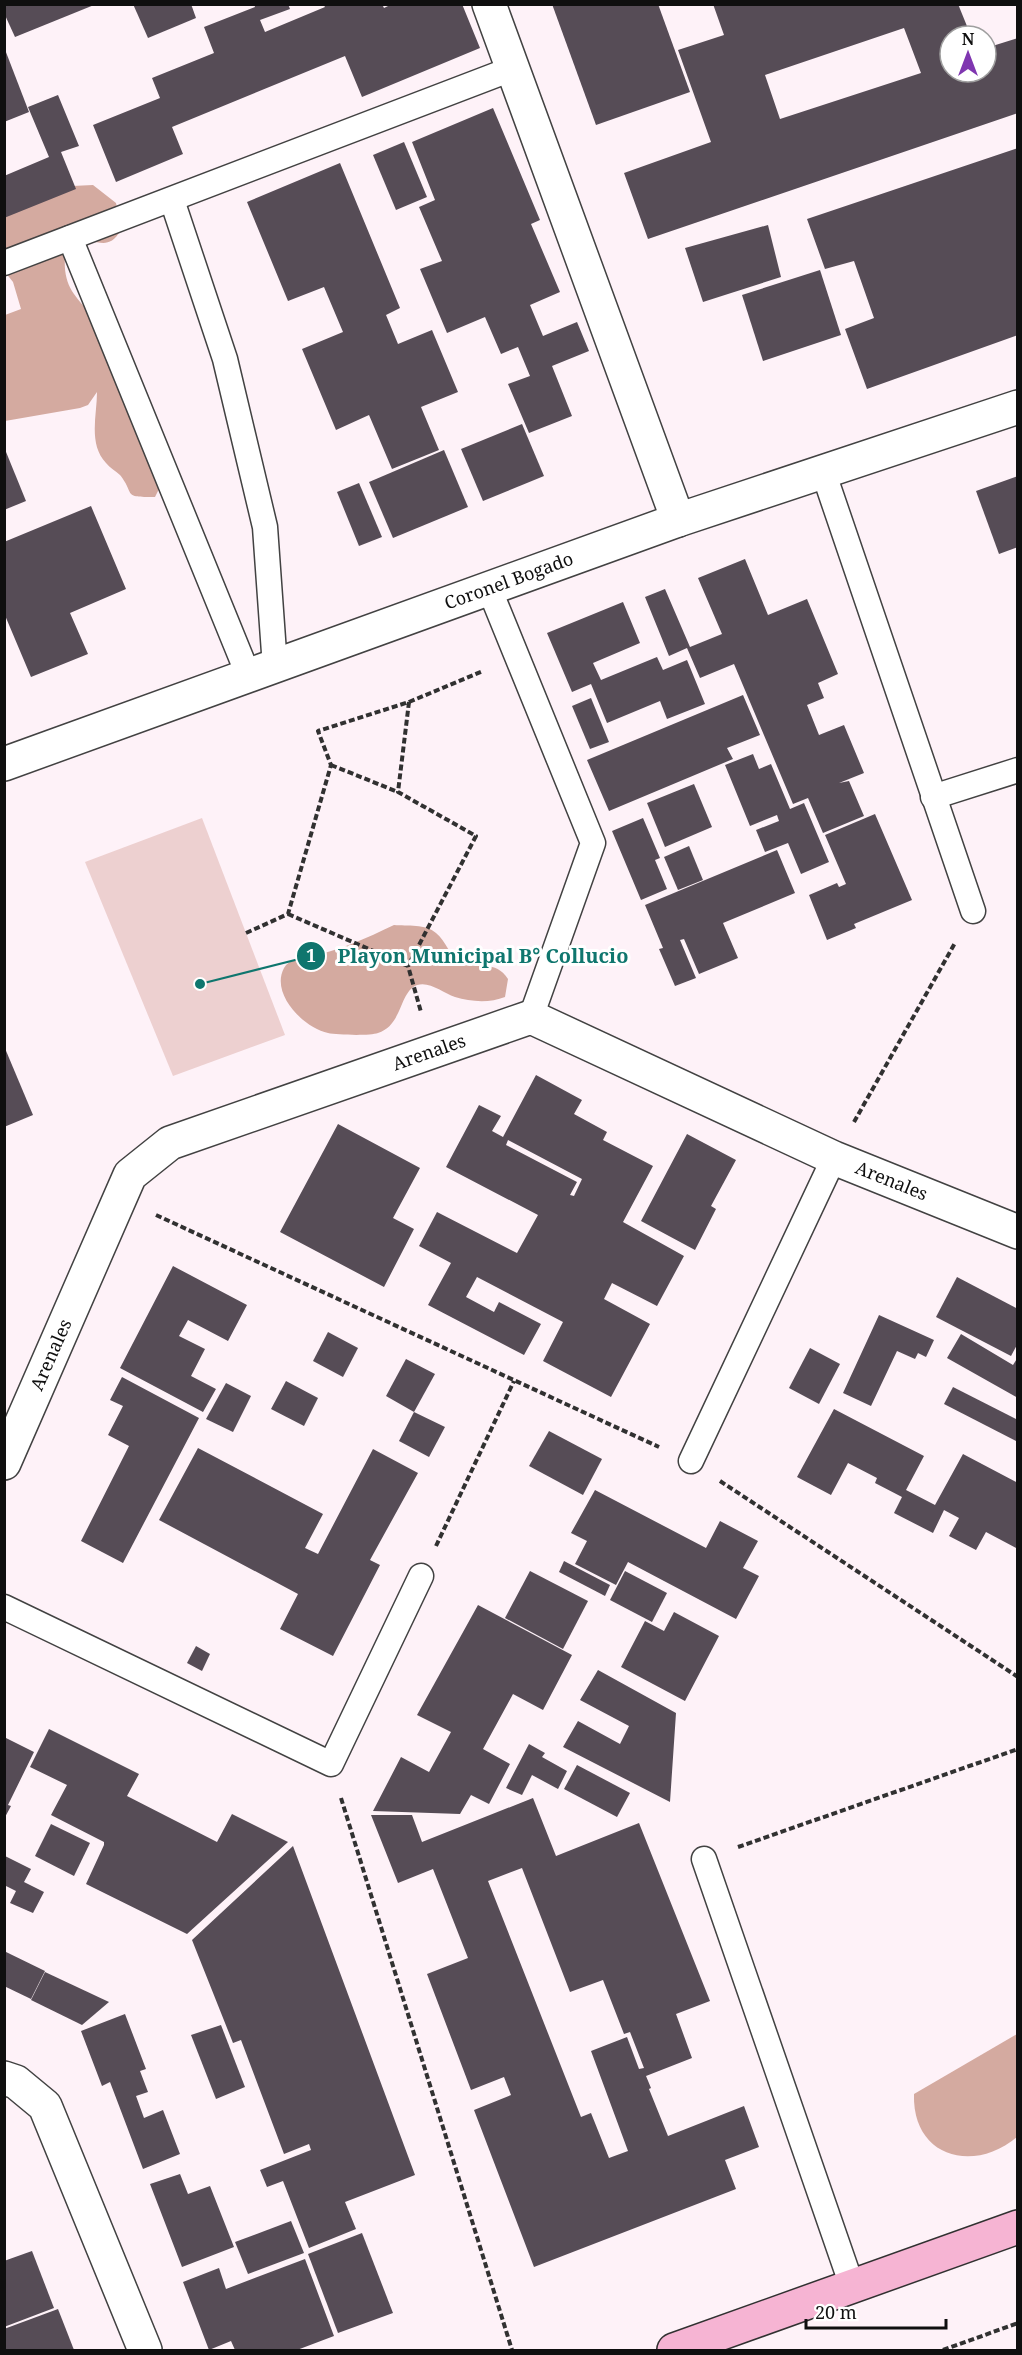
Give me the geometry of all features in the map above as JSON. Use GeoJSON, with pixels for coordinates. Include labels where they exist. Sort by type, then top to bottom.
{"type":"FeatureCollection","features":[{"type":"Feature","properties":{"kind":"main road"},"geometry":{"type":"LineString","coordinates":[[674,2350],[1017,2227]]}},
{"type":"Feature","properties":{"kind":"street"},"geometry":{"type":"LineString","coordinates":[[489,4],[678,520]]}},
{"type":"Feature","properties":{"kind":"street","name":"Coronel Bogado"},"geometry":{"type":"LineString","coordinates":[[4,764],[678,520],[824,474],[1017,407]]}},
{"type":"Feature","properties":{"kind":"street","name":"Arenales"},"geometry":{"type":"LineString","coordinates":[[4,1463],[13,1421],[130,1175],[170,1143],[531,1017],[834,1158],[1017,1232]]}},
{"type":"Feature","properties":{"kind":"street"},"geometry":{"type":"LineString","coordinates":[[4,2078],[16,2082],[45,2106],[145,2350]]}},
{"type":"Feature","properties":{"kind":"lane"},"geometry":{"type":"LineString","coordinates":[[4,263],[514,68]]}},
{"type":"Feature","properties":{"kind":"lane"},"geometry":{"type":"LineString","coordinates":[[172,200],[225,359],[265,527],[262,672]]}},
{"type":"Feature","properties":{"kind":"lane"},"geometry":{"type":"LineString","coordinates":[[70,238],[262,672]]}},
{"type":"Feature","properties":{"kind":"lane"},"geometry":{"type":"LineString","coordinates":[[824,474],[973,911]]}},
{"type":"Feature","properties":{"kind":"lane"},"geometry":{"type":"LineString","coordinates":[[489,588],[593,843],[531,1017]]}},
{"type":"Feature","properties":{"kind":"lane"},"geometry":{"type":"LineString","coordinates":[[933,797],[1017,770]]}},
{"type":"Feature","properties":{"kind":"lane"},"geometry":{"type":"LineString","coordinates":[[691,1461],[834,1158]]}},
{"type":"Feature","properties":{"kind":"lane"},"geometry":{"type":"LineString","coordinates":[[4,1607],[331,1764],[421,1576]]}},
{"type":"Feature","properties":{"kind":"lane"},"geometry":{"type":"LineString","coordinates":[[704,1859],[852,2286]]}},
{"type":"Feature","properties":{"kind":"path"},"geometry":{"type":"LineString","coordinates":[[288,914],[332,765],[318,731],[410,702],[518,657]]}},
{"type":"Feature","properties":{"kind":"path"},"geometry":{"type":"LineString","coordinates":[[398,792],[410,702]]}},
{"type":"Feature","properties":{"kind":"path"},"geometry":{"type":"LineString","coordinates":[[332,765],[398,792],[476,837],[408,966],[432,1051]]}},
{"type":"Feature","properties":{"kind":"path"},"geometry":{"type":"LineString","coordinates":[[834,1158],[973,911]]}},
{"type":"Feature","properties":{"kind":"path"},"geometry":{"type":"LineString","coordinates":[[246,933],[288,914],[408,966]]}},
{"type":"Feature","properties":{"kind":"path"},"geometry":{"type":"LineString","coordinates":[[120,1198],[691,1461],[1017,1677]]}},
{"type":"Feature","properties":{"kind":"path"},"geometry":{"type":"LineString","coordinates":[[421,1576],[514,1381]]}},
{"type":"Feature","properties":{"kind":"path"},"geometry":{"type":"LineString","coordinates":[[704,1859],[1017,1749]]}},
{"type":"Feature","properties":{"kind":"path"},"geometry":{"type":"LineString","coordinates":[[331,1764],[512,2350]]}},
{"type":"Feature","properties":{"kind":"path"},"geometry":{"type":"LineString","coordinates":[[943,2350],[1017,2323]]}},
{"type":"Feature","properties":{"kind":"shaded area"},"geometry":{"type":"Polygon","coordinates":[[[93,185],[116,203],[121,230],[112,241],[87,242],[75,246],[65,255],[66,274],[75,295],[92,315],[159,489],[155,497],[133,495],[120,475],[100,455],[95,438],[97,392],[88,405],[80,408],[5,421],[5,315],[21,309],[13,282],[5,272],[5,205],[72,186],[93,185]]]}},
{"type":"Feature","properties":{"kind":"shaded area"},"geometry":{"type":"Polygon","coordinates":[[[202,818],[285,1035],[173,1076],[85,862],[202,818]]]}},
{"type":"Feature","properties":{"kind":"shaded area"},"geometry":{"type":"Polygon","coordinates":[[[394,925],[416,926],[432,930],[457,959],[468,964],[498,969],[508,979],[505,997],[487,1001],[467,1000],[432,986],[417,985],[407,994],[392,1023],[378,1033],[368,1035],[332,1034],[319,1030],[300,1017],[285,999],[281,978],[284,968],[289,963],[341,948],[394,925]]]}},
{"type":"Feature","properties":{"kind":"shaded area"},"geometry":{"type":"Polygon","coordinates":[[[1017,2034],[1017,2137],[1000,2148],[982,2155],[965,2156],[948,2153],[934,2145],[923,2132],[916,2115],[914,2094],[1017,2034]]]}},
{"type":"Feature","properties":{"kind":"building"},"geometry":{"type":"Polygon","coordinates":[[[4,4],[94,5],[15,37],[4,13],[4,4]]]}},
{"type":"Feature","properties":{"kind":"building"},"geometry":{"type":"Polygon","coordinates":[[[133,4],[191,4],[196,18],[148,38],[133,4]]]}},
{"type":"Feature","properties":{"kind":"building"},"geometry":{"type":"Polygon","coordinates":[[[254,4],[288,4],[290,9],[260,20],[265,32],[325,7],[323,4],[382,4],[384,8],[392,4],[462,4],[480,48],[362,97],[345,56],[172,127],[183,154],[116,182],[93,125],[160,98],[152,78],[214,53],[204,27],[255,7],[254,4]]]}},
{"type":"Feature","properties":{"kind":"building"},"geometry":{"type":"Polygon","coordinates":[[[552,4],[658,4],[690,92],[596,125],[552,4]]]}},
{"type":"Feature","properties":{"kind":"building"},"geometry":{"type":"Polygon","coordinates":[[[713,4],[958,4],[966,24],[938,24],[938,84],[998,84],[998,44],[1018,38],[1018,113],[648,239],[624,173],[711,142],[678,50],[724,35],[713,4]],[[904,28],[765,75],[780,119],[921,73],[904,28]]]}},
{"type":"Feature","properties":{"kind":"building"},"geometry":{"type":"Polygon","coordinates":[[[4,47],[29,112],[4,122],[4,47]]]}},
{"type":"Feature","properties":{"kind":"building"},"geometry":{"type":"Polygon","coordinates":[[[58,95],[79,146],[61,152],[76,189],[4,218],[4,176],[49,157],[28,107],[58,95]]]}},
{"type":"Feature","properties":{"kind":"building"},"geometry":{"type":"Polygon","coordinates":[[[493,108],[540,220],[531,224],[560,292],[530,305],[543,336],[577,322],[589,351],[552,366],[572,416],[529,433],[508,384],[530,376],[518,347],[501,354],[485,317],[447,333],[420,269],[442,261],[419,207],[435,200],[412,142],[493,108]]]}},
{"type":"Feature","properties":{"kind":"building"},"geometry":{"type":"Polygon","coordinates":[[[404,142],[427,197],[396,210],[373,155],[404,142]]]}},
{"type":"Feature","properties":{"kind":"building"},"geometry":{"type":"Polygon","coordinates":[[[1018,148],[1018,335],[867,389],[845,329],[874,318],[854,261],[825,269],[807,219],[1018,148]]]}},
{"type":"Feature","properties":{"kind":"building"},"geometry":{"type":"Polygon","coordinates":[[[340,163],[400,308],[386,315],[398,344],[432,330],[458,392],[421,407],[439,450],[392,469],[369,415],[336,430],[302,349],[343,332],[324,287],[288,301],[247,202],[340,163]]]}},
{"type":"Feature","properties":{"kind":"building"},"geometry":{"type":"Polygon","coordinates":[[[768,225],[781,277],[703,302],[685,248],[768,225]]]}},
{"type":"Feature","properties":{"kind":"building"},"geometry":{"type":"Polygon","coordinates":[[[820,270],[841,335],[763,361],[742,295],[820,270]]]}},
{"type":"Feature","properties":{"kind":"building"},"geometry":{"type":"Polygon","coordinates":[[[522,424],[544,476],[483,501],[461,449],[522,424]]]}},
{"type":"Feature","properties":{"kind":"building"},"geometry":{"type":"Polygon","coordinates":[[[4,447],[26,501],[4,510],[4,447]]]}},
{"type":"Feature","properties":{"kind":"building"},"geometry":{"type":"Polygon","coordinates":[[[444,450],[468,507],[393,538],[369,482],[444,450]]]}},
{"type":"Feature","properties":{"kind":"building"},"geometry":{"type":"Polygon","coordinates":[[[1018,476],[1018,547],[999,554],[976,491],[1018,476]]]}},
{"type":"Feature","properties":{"kind":"building"},"geometry":{"type":"Polygon","coordinates":[[[359,483],[382,537],[359,546],[337,492],[359,483]]]}},
{"type":"Feature","properties":{"kind":"building"},"geometry":{"type":"Polygon","coordinates":[[[91,506],[126,589],[70,613],[88,654],[31,677],[4,613],[4,542],[91,506]]]}},
{"type":"Feature","properties":{"kind":"building"},"geometry":{"type":"Polygon","coordinates":[[[745,559],[768,615],[807,599],[838,674],[818,683],[824,698],[807,705],[819,735],[844,725],[864,773],[839,783],[849,781],[864,816],[823,833],[808,798],[793,804],[734,664],[700,678],[687,648],[669,656],[645,597],[665,589],[690,647],[722,634],[698,578],[745,559]]]}},
{"type":"Feature","properties":{"kind":"building"},"geometry":{"type":"Polygon","coordinates":[[[623,602],[640,643],[593,663],[601,680],[657,657],[663,670],[687,660],[705,704],[667,719],[660,701],[607,723],[591,684],[572,692],[547,633],[623,602]]]}},
{"type":"Feature","properties":{"kind":"building"},"geometry":{"type":"Polygon","coordinates":[[[743,695],[760,735],[727,748],[733,759],[609,811],[587,760],[743,695]]]}},
{"type":"Feature","properties":{"kind":"building"},"geometry":{"type":"Polygon","coordinates":[[[591,698],[609,742],[590,749],[572,706],[591,698]]]}},
{"type":"Feature","properties":{"kind":"building"},"geometry":{"type":"Polygon","coordinates":[[[753,754],[759,769],[771,764],[790,809],[804,803],[829,862],[801,874],[788,843],[765,852],[756,830],[779,821],[777,815],[750,826],[725,765],[753,754]]]}},
{"type":"Feature","properties":{"kind":"building"},"geometry":{"type":"Polygon","coordinates":[[[694,784],[712,827],[665,847],[647,803],[694,784]]]}},
{"type":"Feature","properties":{"kind":"building"},"geometry":{"type":"Polygon","coordinates":[[[875,814],[912,900],[854,924],[856,928],[827,940],[809,895],[837,883],[839,887],[846,884],[825,835],[875,814]]]}},
{"type":"Feature","properties":{"kind":"building"},"geometry":{"type":"Polygon","coordinates":[[[643,818],[660,858],[655,860],[667,889],[641,900],[612,831],[643,818]]]}},
{"type":"Feature","properties":{"kind":"building"},"geometry":{"type":"Polygon","coordinates":[[[689,846],[703,880],[678,890],[664,857],[689,846]]]}},
{"type":"Feature","properties":{"kind":"building"},"geometry":{"type":"Polygon","coordinates":[[[777,850],[795,893],[723,923],[738,958],[699,974],[684,939],[680,940],[696,978],[675,986],[659,949],[663,948],[645,905],[777,850]]]}},
{"type":"Feature","properties":{"kind":"building"},"geometry":{"type":"Polygon","coordinates":[[[4,1046],[33,1115],[4,1127],[4,1046]]]}},
{"type":"Feature","properties":{"kind":"building"},"geometry":{"type":"Polygon","coordinates":[[[536,1075],[582,1100],[574,1114],[607,1132],[603,1140],[653,1166],[623,1222],[684,1256],[657,1306],[612,1283],[604,1299],[650,1324],[611,1397],[543,1361],[563,1322],[477,1277],[466,1297],[494,1312],[499,1302],[541,1324],[524,1355],[428,1305],[451,1263],[419,1246],[437,1212],[517,1253],[538,1215],[446,1167],[479,1105],[501,1116],[492,1131],[503,1137],[536,1075]],[[508,1140],[506,1145],[577,1182],[570,1195],[574,1196],[582,1179],[508,1140]]]}},
{"type":"Feature","properties":{"kind":"building"},"geometry":{"type":"Polygon","coordinates":[[[338,1124],[420,1168],[393,1218],[414,1229],[384,1287],[280,1232],[338,1124]]]}},
{"type":"Feature","properties":{"kind":"building"},"geometry":{"type":"Polygon","coordinates":[[[687,1134],[736,1160],[711,1206],[716,1209],[695,1250],[641,1221],[687,1134]]]}},
{"type":"Feature","properties":{"kind":"building"},"geometry":{"type":"Polygon","coordinates":[[[173,1266],[247,1305],[228,1341],[188,1320],[179,1336],[205,1349],[191,1376],[216,1389],[203,1412],[120,1368],[173,1266]]]}},
{"type":"Feature","properties":{"kind":"building"},"geometry":{"type":"Polygon","coordinates":[[[957,1277],[1018,1309],[1018,1343],[1011,1356],[936,1317],[957,1277]]]}},
{"type":"Feature","properties":{"kind":"building"},"geometry":{"type":"Polygon","coordinates":[[[879,1315],[934,1340],[926,1357],[918,1353],[915,1359],[897,1351],[871,1406],[843,1393],[879,1315]]]}},
{"type":"Feature","properties":{"kind":"building"},"geometry":{"type":"Polygon","coordinates":[[[328,1332],[358,1348],[343,1377],[313,1361],[328,1332]]]}},
{"type":"Feature","properties":{"kind":"building"},"geometry":{"type":"Polygon","coordinates":[[[961,1334],[1013,1365],[1018,1357],[1018,1398],[947,1358],[961,1334]]]}},
{"type":"Feature","properties":{"kind":"building"},"geometry":{"type":"Polygon","coordinates":[[[810,1348],[840,1364],[819,1404],[789,1388],[810,1348]]]}},
{"type":"Feature","properties":{"kind":"building"},"geometry":{"type":"Polygon","coordinates":[[[406,1359],[435,1374],[414,1412],[386,1396],[406,1359]]]}},
{"type":"Feature","properties":{"kind":"building"},"geometry":{"type":"Polygon","coordinates":[[[122,1377],[199,1418],[123,1563],[81,1541],[129,1446],[108,1435],[123,1406],[110,1400],[122,1377]]]}},
{"type":"Feature","properties":{"kind":"building"},"geometry":{"type":"Polygon","coordinates":[[[286,1381],[318,1398],[304,1426],[271,1409],[286,1381]]]}},
{"type":"Feature","properties":{"kind":"building"},"geometry":{"type":"Polygon","coordinates":[[[226,1383],[251,1396],[233,1432],[206,1419],[226,1383]]]}},
{"type":"Feature","properties":{"kind":"building"},"geometry":{"type":"Polygon","coordinates":[[[953,1387],[1018,1420],[1018,1442],[944,1404],[953,1387]]]}},
{"type":"Feature","properties":{"kind":"building"},"geometry":{"type":"Polygon","coordinates":[[[834,1409],[924,1456],[906,1490],[935,1505],[963,1454],[1018,1483],[1018,1549],[986,1532],[976,1550],[949,1536],[959,1518],[944,1510],[933,1533],[894,1513],[902,1497],[875,1483],[877,1478],[848,1463],[831,1495],[797,1477],[834,1409]]]}},
{"type":"Feature","properties":{"kind":"building"},"geometry":{"type":"Polygon","coordinates":[[[414,1412],[445,1427],[429,1457],[399,1441],[414,1412]]]}},
{"type":"Feature","properties":{"kind":"building"},"geometry":{"type":"Polygon","coordinates":[[[549,1431],[602,1459],[583,1495],[529,1466],[549,1431]]]}},
{"type":"Feature","properties":{"kind":"building"},"geometry":{"type":"Polygon","coordinates":[[[198,1448],[323,1514],[305,1548],[318,1554],[373,1449],[418,1473],[370,1560],[380,1565],[333,1656],[280,1629],[298,1594],[159,1520],[198,1448]]]}},
{"type":"Feature","properties":{"kind":"building"},"geometry":{"type":"Polygon","coordinates":[[[595,1490],[706,1548],[720,1521],[758,1541],[743,1568],[759,1576],[736,1619],[628,1562],[616,1585],[575,1564],[587,1541],[571,1533],[595,1490]]]}},
{"type":"Feature","properties":{"kind":"building"},"geometry":{"type":"Polygon","coordinates":[[[564,1561],[610,1585],[605,1596],[559,1572],[564,1561]]]}},
{"type":"Feature","properties":{"kind":"building"},"geometry":{"type":"Polygon","coordinates":[[[530,1571],[588,1601],[563,1649],[505,1618],[530,1571]]]}},
{"type":"Feature","properties":{"kind":"building"},"geometry":{"type":"Polygon","coordinates":[[[625,1571],[667,1593],[652,1622],[610,1600],[625,1571]]]}},
{"type":"Feature","properties":{"kind":"building"},"geometry":{"type":"Polygon","coordinates":[[[478,1605],[572,1655],[543,1710],[513,1694],[483,1749],[510,1764],[489,1804],[471,1795],[460,1814],[373,1811],[401,1757],[429,1772],[451,1732],[417,1715],[478,1605]]]}},
{"type":"Feature","properties":{"kind":"building"},"geometry":{"type":"Polygon","coordinates":[[[674,1612],[719,1636],[685,1701],[621,1667],[645,1621],[664,1631],[674,1612]]]}},
{"type":"Feature","properties":{"kind":"building"},"geometry":{"type":"Polygon","coordinates":[[[196,1646],[210,1654],[202,1671],[187,1663],[196,1646]]]}},
{"type":"Feature","properties":{"kind":"building"},"geometry":{"type":"Polygon","coordinates":[[[598,1670],[676,1713],[670,1802],[563,1747],[578,1721],[620,1744],[629,1726],[580,1700],[598,1670]]]}},
{"type":"Feature","properties":{"kind":"building"},"geometry":{"type":"Polygon","coordinates":[[[49,1729],[139,1774],[127,1796],[217,1842],[232,1814],[288,1842],[187,1934],[86,1884],[104,1842],[51,1815],[67,1785],[30,1767],[49,1729]]]}},
{"type":"Feature","properties":{"kind":"building"},"geometry":{"type":"Polygon","coordinates":[[[4,1737],[34,1752],[8,1805],[11,1806],[4,1819],[4,1737]]]}},
{"type":"Feature","properties":{"kind":"building"},"geometry":{"type":"Polygon","coordinates":[[[529,1744],[545,1753],[542,1757],[567,1771],[558,1789],[532,1775],[522,1795],[506,1788],[529,1744]]]}},
{"type":"Feature","properties":{"kind":"building"},"geometry":{"type":"Polygon","coordinates":[[[577,1765],[630,1793],[617,1817],[564,1789],[577,1765]]]}},
{"type":"Feature","properties":{"kind":"building"},"geometry":{"type":"Polygon","coordinates":[[[533,1798],[556,1856],[639,1823],[710,2001],[676,2014],[692,2058],[646,2076],[651,2088],[649,2089],[668,2136],[744,2106],[759,2147],[725,2160],[736,2189],[534,2267],[474,2110],[511,2095],[504,2077],[471,2090],[427,1974],[468,1958],[433,1869],[398,1883],[371,1815],[412,1815],[422,1842],[533,1798]],[[522,1868],[488,1881],[581,2117],[591,2113],[609,2158],[628,2151],[591,2051],[627,2037],[639,2069],[644,2068],[630,2032],[624,2034],[603,1980],[570,1992],[522,1868]]]}},
{"type":"Feature","properties":{"kind":"building"},"geometry":{"type":"Polygon","coordinates":[[[51,1824],[90,1843],[74,1876],[35,1856],[51,1824]]]}},
{"type":"Feature","properties":{"kind":"building"},"geometry":{"type":"Polygon","coordinates":[[[293,1846],[415,2175],[345,2202],[356,2229],[309,2248],[283,2181],[267,2187],[260,2170],[311,2150],[309,2144],[284,2154],[241,2040],[233,2043],[192,1940],[293,1846]]]}},
{"type":"Feature","properties":{"kind":"building"},"geometry":{"type":"Polygon","coordinates":[[[5,1856],[31,1869],[24,1882],[44,1892],[33,1913],[10,1903],[16,1891],[4,1885],[5,1856]]]}},
{"type":"Feature","properties":{"kind":"building"},"geometry":{"type":"Polygon","coordinates":[[[4,1951],[45,1971],[31,1999],[4,1986],[4,1951]]]}},
{"type":"Feature","properties":{"kind":"building"},"geometry":{"type":"Polygon","coordinates":[[[45,1972],[109,2002],[82,2025],[31,2000],[45,1972]]]}},
{"type":"Feature","properties":{"kind":"building"},"geometry":{"type":"Polygon","coordinates":[[[125,2014],[146,2069],[140,2071],[148,2092],[136,2096],[144,2118],[163,2110],[180,2154],[143,2169],[110,2082],[102,2086],[81,2031],[125,2014]]]}},
{"type":"Feature","properties":{"kind":"building"},"geometry":{"type":"Polygon","coordinates":[[[221,2025],[245,2087],[216,2099],[191,2035],[221,2025]]]}},
{"type":"Feature","properties":{"kind":"building"},"geometry":{"type":"Polygon","coordinates":[[[180,2174],[188,2194],[210,2186],[234,2247],[182,2267],[150,2184],[180,2174]]]}},
{"type":"Feature","properties":{"kind":"building"},"geometry":{"type":"Polygon","coordinates":[[[291,2221],[304,2253],[248,2274],[235,2242],[291,2221]]]}},
{"type":"Feature","properties":{"kind":"building"},"geometry":{"type":"Polygon","coordinates":[[[362,2233],[393,2313],[338,2333],[308,2254],[362,2233]]]}},
{"type":"Feature","properties":{"kind":"building"},"geometry":{"type":"Polygon","coordinates":[[[32,2251],[54,2308],[4,2327],[4,2261],[32,2251]]]}},
{"type":"Feature","properties":{"kind":"building"},"geometry":{"type":"Polygon","coordinates":[[[305,2259],[334,2336],[297,2350],[235,2350],[231,2341],[209,2350],[183,2282],[219,2268],[226,2289],[305,2259]]]}},
{"type":"Feature","properties":{"kind":"building"},"geometry":{"type":"Polygon","coordinates":[[[58,2309],[74,2350],[4,2350],[4,2329],[58,2309]]]}},
{"type":"Feature","properties":{"kind":"place","name":"Playon Municipal B° Collucio"},"geometry":{"type":"Point","coordinates":[200,984]}}]}
